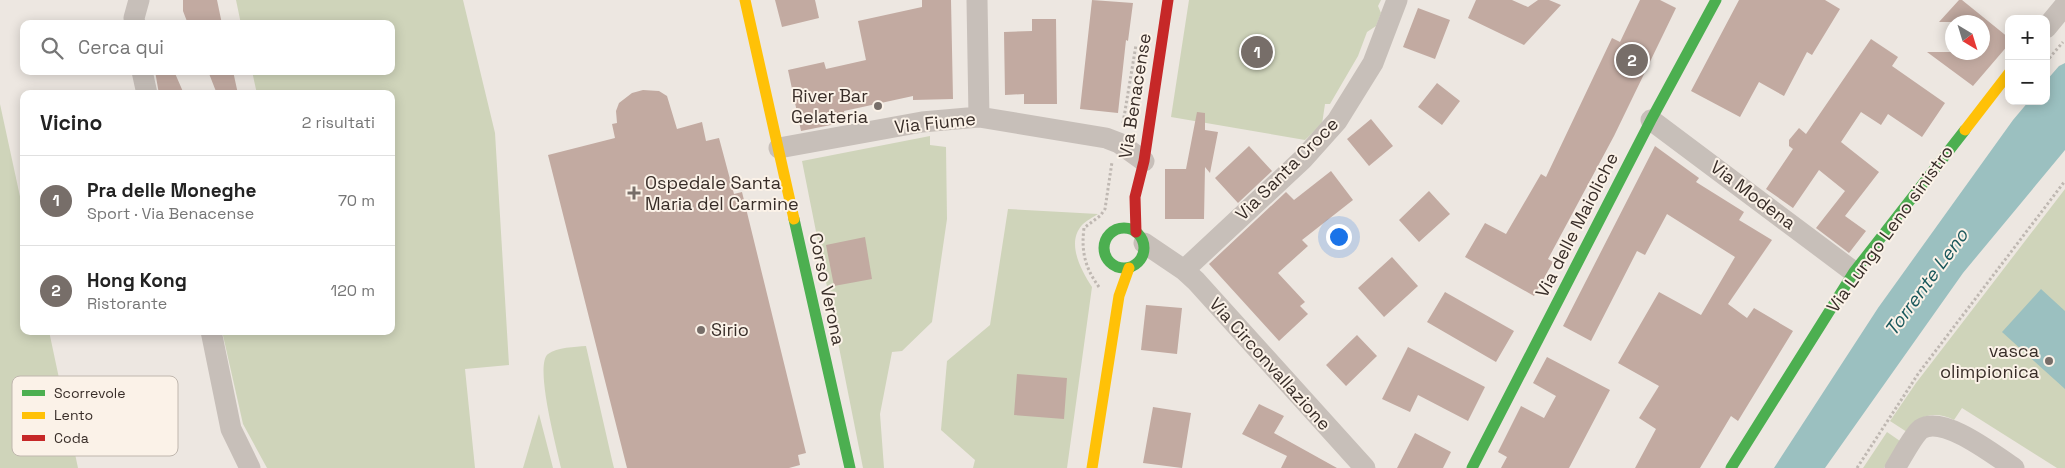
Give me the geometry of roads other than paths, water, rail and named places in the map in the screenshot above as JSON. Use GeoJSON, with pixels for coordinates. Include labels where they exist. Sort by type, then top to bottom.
{"type":"FeatureCollection","features":[{"type":"Feature","properties":{"kind":"street"},"geometry":{"type":"LineString","coordinates":[[134,20],[139,0]]}},
{"type":"Feature","properties":{"kind":"street","name":"Corso Verona"},"geometry":{"type":"LineString","coordinates":[[745,0],[850,468]]}},
{"type":"Feature","properties":{"kind":"street"},"geometry":{"type":"LineString","coordinates":[[977,0],[979,117]]}},
{"type":"Feature","properties":{"kind":"street","name":"Via Benacense"},"geometry":{"type":"LineString","coordinates":[[1092,468],[1119,296],[1137,251],[1135,197],[1144,161],[1168,0]]}},
{"type":"Feature","properties":{"kind":"street","name":"Via Santa Croce"},"geometry":{"type":"LineString","coordinates":[[1178,266],[1303,159],[1337,121],[1373,63],[1397,0]]}},
{"type":"Feature","properties":{"kind":"street","name":"Via delle Maioliche"},"geometry":{"type":"LineString","coordinates":[[1472,468],[1651,120],[1716,0]]}},
{"type":"Feature","properties":{"kind":"street"},"geometry":{"type":"LineString","coordinates":[[2050,23],[2065,5]]}},
{"type":"Feature","properties":{"kind":"street"},"geometry":{"type":"LineString","coordinates":[[143,75],[146,90]]}},
{"type":"Feature","properties":{"kind":"street","name":"Via Lungo Leno sinistro"},"geometry":{"type":"LineString","coordinates":[[1731,468],[1854,272],[2005,78]]}},
{"type":"Feature","properties":{"kind":"street","name":"Via Fiume"},"geometry":{"type":"LineString","coordinates":[[779,148],[922,122],[979,117],[1106,138],[1119,143],[1144,161]]}},
{"type":"Feature","properties":{"kind":"street","name":"Via Modena"},"geometry":{"type":"LineString","coordinates":[[1651,120],[1854,272]]}},
{"type":"Feature","properties":{"kind":"street","name":"Via Benacense"},"geometry":{"type":"LineString","coordinates":[[1119,296],[1104,244],[1135,197]]}},
{"type":"Feature","properties":{"kind":"street"},"geometry":{"type":"LineString","coordinates":[[1114,230],[1126,228],[1137,251],[1178,266]]}},
{"type":"Feature","properties":{"kind":"street"},"geometry":{"type":"LineString","coordinates":[[1108,261],[1118,268],[1137,251]]}},
{"type":"Feature","properties":{"kind":"street","name":"Via Circonvallazione"},"geometry":{"type":"LineString","coordinates":[[1178,266],[1364,468]]}},
{"type":"Feature","properties":{"kind":"street"},"geometry":{"type":"LineString","coordinates":[[212,335],[231,429],[250,468]]}},
{"type":"Feature","properties":{"kind":"street"},"geometry":{"type":"LineString","coordinates":[[1895,468],[1920,430],[1933,425],[1960,434],[2014,468]]}},
{"type":"Feature","properties":{"kind":"water","name":"Torrente Leno"},"geometry":{"type":"Polygon","coordinates":[[[2065,63],[2065,150],[1963,273],[1825,468],[1774,468],[1878,308],[2013,120],[2026,105],[2050,105],[2050,76],[2059,66],[2065,63]]]}},
{"type":"Feature","properties":{"kind":"water","name":"vasca olimpionica"},"geometry":{"type":"Polygon","coordinates":[[[2041,289],[2065,311],[2065,389],[2002,332],[2041,289]]]}},
{"type":"Feature","properties":{"kind":"place","name":"Pra delle Moneghe"},"geometry":{"type":"Point","coordinates":[1257,52]}},
{"type":"Feature","properties":{"kind":"place","name":"Hong Kong"},"geometry":{"type":"Point","coordinates":[1632,60]}},
{"type":"Feature","properties":{"kind":"place","name":"River Bar Gelateria"},"geometry":{"type":"Point","coordinates":[878,106]}},
{"type":"Feature","properties":{"kind":"place","name":"Ospedale Santa Maria del Carmine"},"geometry":{"type":"Point","coordinates":[634,193]}},
{"type":"Feature","properties":{"kind":"place","name":"Sirio"},"geometry":{"type":"Point","coordinates":[701,330]}},
{"type":"Feature","properties":{"kind":"place","name":"vasca olimpionica"},"geometry":{"type":"Point","coordinates":[2049,361]}}]}
